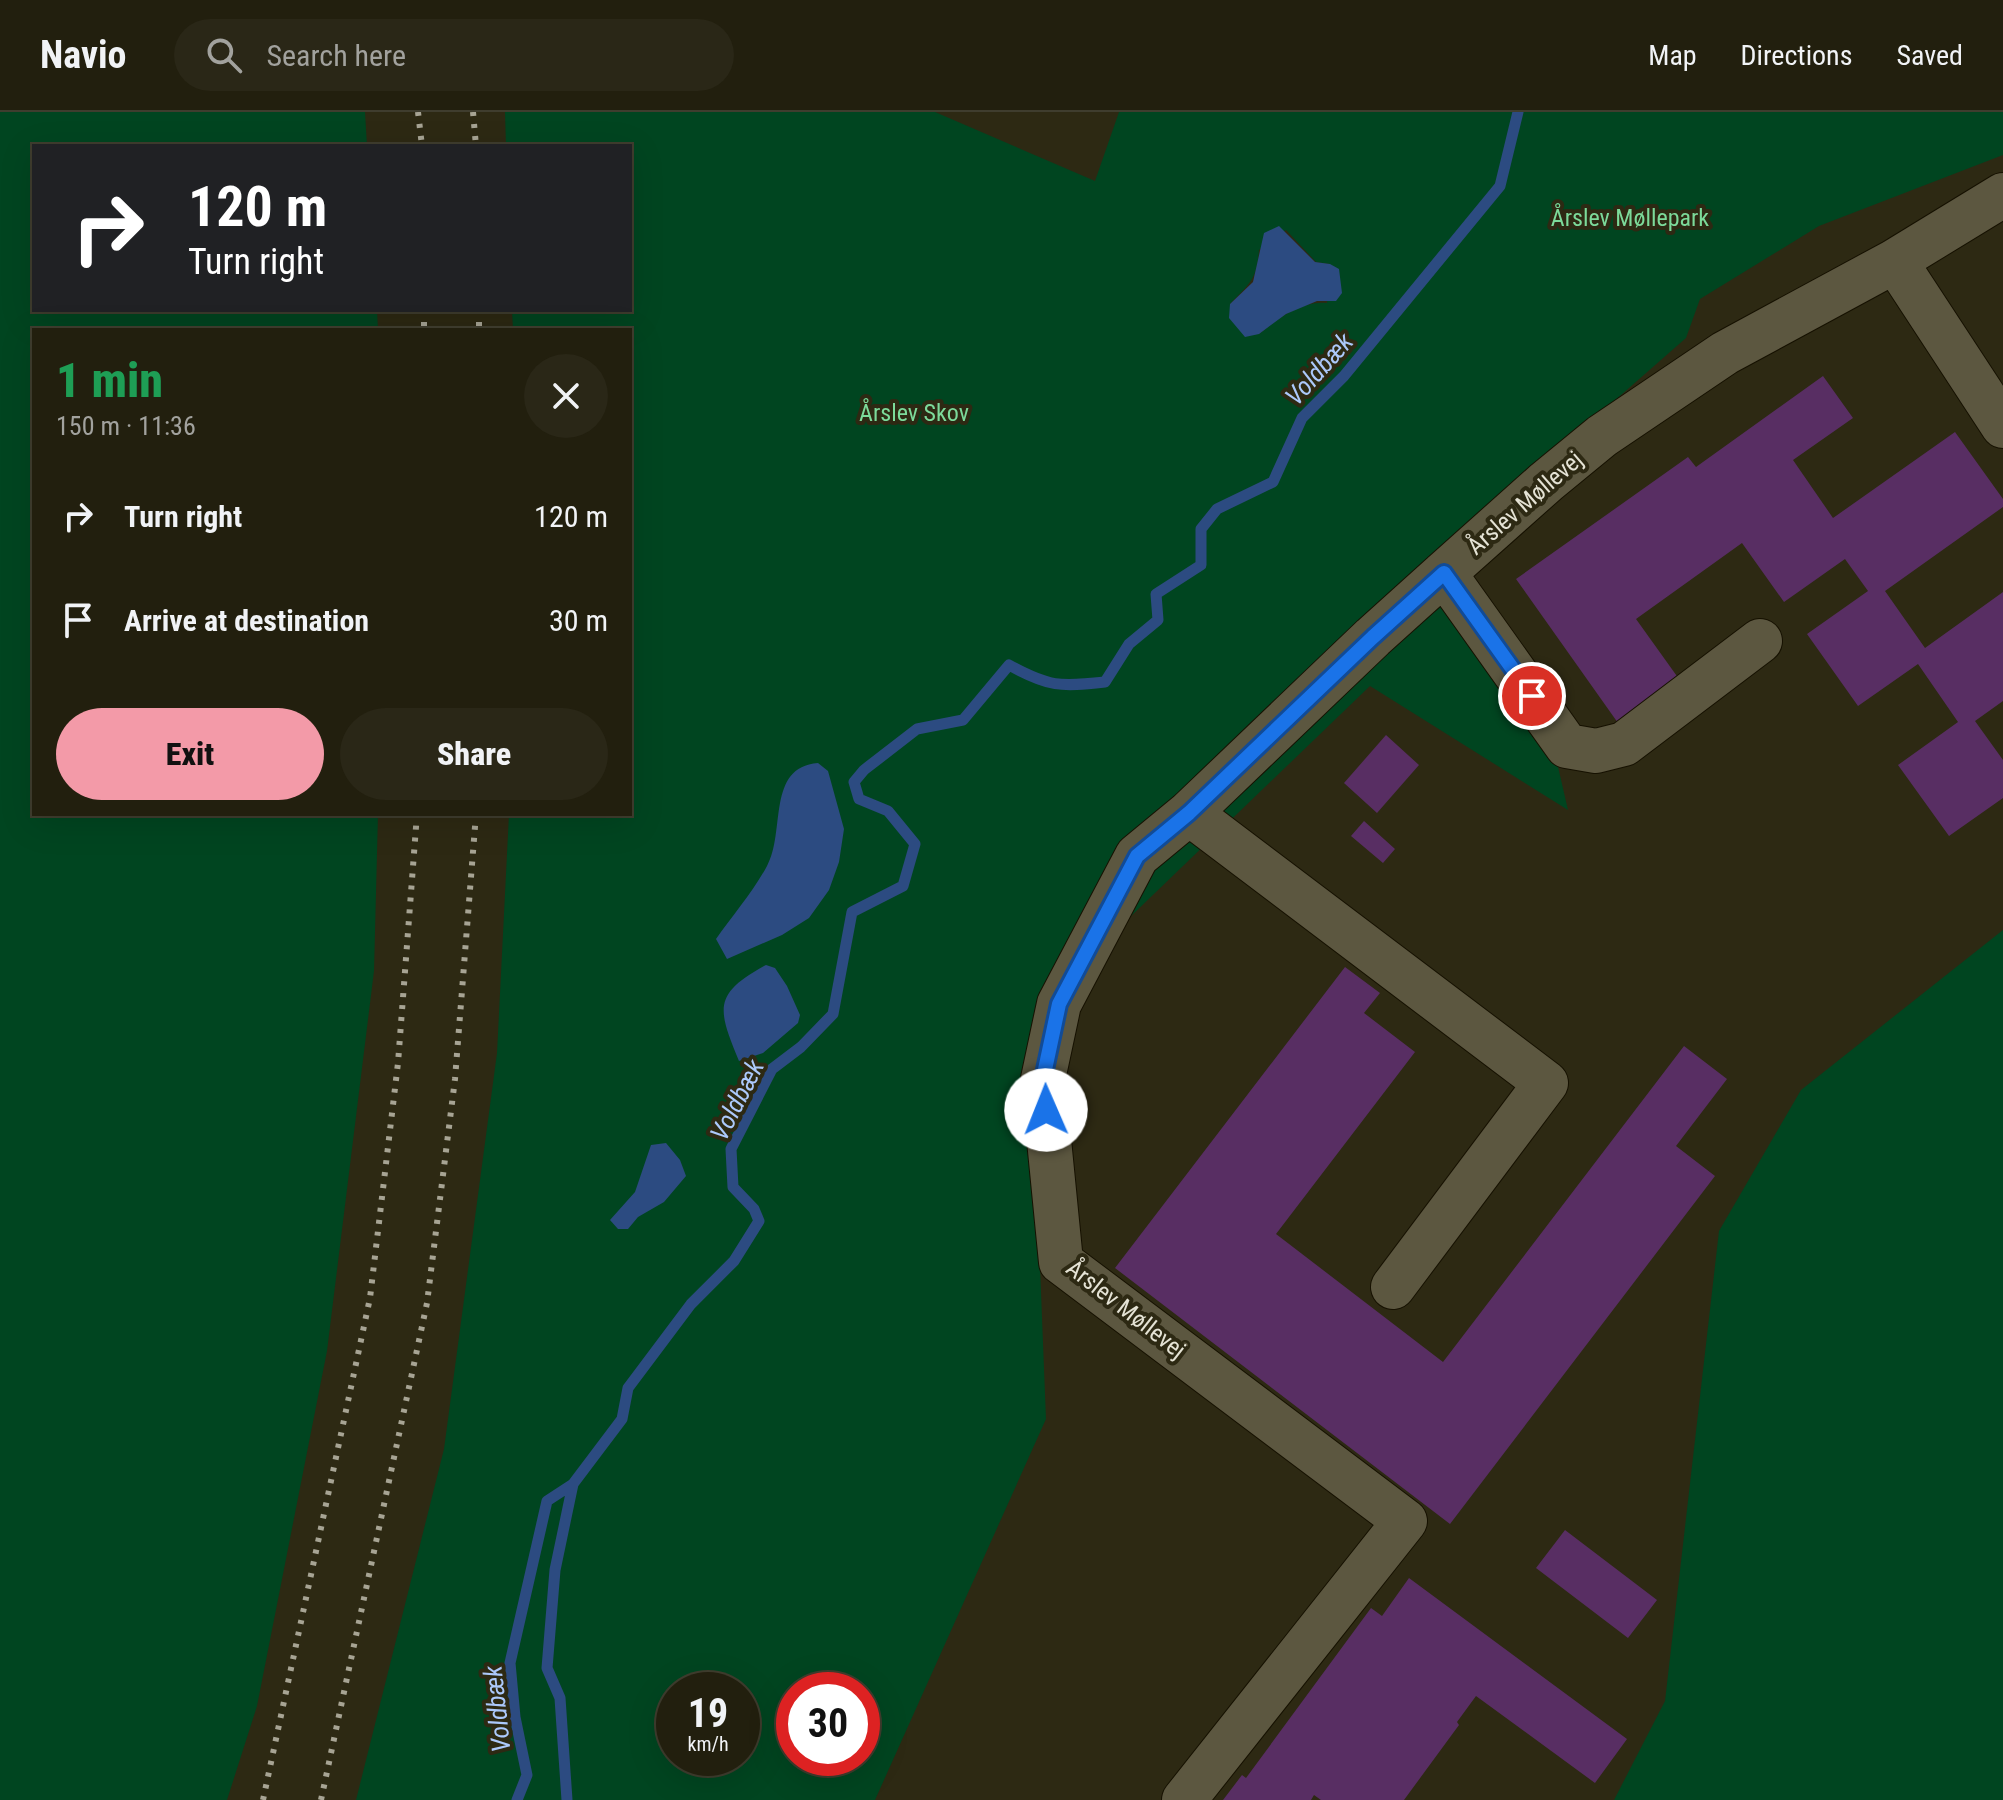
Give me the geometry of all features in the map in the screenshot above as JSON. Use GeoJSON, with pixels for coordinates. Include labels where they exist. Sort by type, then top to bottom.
{"type":"FeatureCollection","features":[{"type":"Feature","properties":{"kind":"street","name":"Årslev Møllevej"},"geometry":{"type":"LineString","coordinates":[[1184,1800],[1405,1521],[1061,1262],[1043,1079],[1059,1004],[1137,856],[1189,813],[1373,637],[1546,482],[1602,436],[1725,353],[1895,261],[2003,195]]}},
{"type":"Feature","properties":{"kind":"street"},"geometry":{"type":"LineString","coordinates":[[1895,261],[2003,426]]}},
{"type":"Feature","properties":{"kind":"street"},"geometry":{"type":"LineString","coordinates":[[1444,573],[1567,746],[1596,751],[1624,744],[1760,641]]}},
{"type":"Feature","properties":{"kind":"street"},"geometry":{"type":"LineString","coordinates":[[1189,813],[1546,1083],[1393,1287]]}},
{"type":"Feature","properties":{"kind":"green space"},"geometry":{"type":"Polygon","coordinates":[[[0,112],[365,112],[367,144],[32,144],[32,312],[377,312],[378,328],[32,328],[32,816],[378,816],[374,971],[327,1351],[257,1706],[227,1800],[0,1800],[0,112]]]}},
{"type":"Feature","properties":{"kind":"green space","name":"Årslev Skov"},"geometry":{"type":"Polygon","coordinates":[[[505,112],[935,112],[1095,181],[1119,112],[2003,112],[2003,155],[1819,226],[1700,299],[1686,338],[1523,481],[1460,568],[1556,758],[1568,810],[1370,686],[1101,945],[1034,1114],[1046,1419],[875,1800],[356,1800],[444,1449],[497,1053],[509,816],[632,816],[632,328],[513,328],[512,312],[632,312],[632,144],[506,144],[505,112]],[[1286,230],[1259,250],[1251,281],[1230,304],[1259,334],[1299,308],[1327,303],[1330,264],[1316,262],[1286,230]]]}},
{"type":"Feature","properties":{"kind":"green space"},"geometry":{"type":"Polygon","coordinates":[[[2003,930],[2003,1800],[1614,1800],[1665,1701],[1719,1231],[1801,1090],[2003,930]]]}},
{"type":"Feature","properties":{"kind":"water"},"geometry":{"type":"Polygon","coordinates":[[[1279,226],[1315,262],[1339,269],[1342,293],[1336,301],[1317,301],[1286,314],[1259,334],[1245,337],[1229,318],[1230,304],[1253,282],[1264,233],[1279,226]]]}},
{"type":"Feature","properties":{"kind":"water"},"geometry":{"type":"Polygon","coordinates":[[[818,763],[828,771],[844,829],[839,862],[829,890],[809,918],[782,935],[727,959],[716,939],[767,866],[773,852],[784,788],[791,776],[802,767],[818,763]]]}},
{"type":"Feature","properties":{"kind":"water"},"geometry":{"type":"Polygon","coordinates":[[[766,965],[775,968],[787,986],[800,1015],[798,1023],[763,1053],[739,1061],[726,1028],[724,1004],[736,985],[766,965]]]}},
{"type":"Feature","properties":{"kind":"water"},"geometry":{"type":"Polygon","coordinates":[[[666,1143],[680,1160],[686,1176],[664,1202],[638,1217],[628,1229],[618,1229],[610,1220],[635,1192],[651,1145],[666,1143]]]}},
{"type":"Feature","properties":{"kind":"building"},"geometry":{"type":"Polygon","coordinates":[[[1823,376],[1853,418],[1793,460],[1833,518],[1955,432],[2003,499],[2003,507],[1885,591],[1925,648],[2003,592],[2003,701],[1975,721],[2003,760],[2003,798],[1949,836],[1898,765],[1958,722],[1918,664],[1858,706],[1807,634],[1868,591],[1845,559],[1784,602],[1742,543],[1636,619],[1679,679],[1618,723],[1516,579],[1688,457],[1696,467],[1823,376]]]}},
{"type":"Feature","properties":{"kind":"building"},"geometry":{"type":"Polygon","coordinates":[[[1386,735],[1419,765],[1377,813],[1344,783],[1386,735]]]}},
{"type":"Feature","properties":{"kind":"building"},"geometry":{"type":"Polygon","coordinates":[[[1364,821],[1395,849],[1383,863],[1351,836],[1364,821]]]}},
{"type":"Feature","properties":{"kind":"building"},"geometry":{"type":"Polygon","coordinates":[[[1345,967],[1380,993],[1364,1013],[1415,1052],[1276,1234],[1443,1362],[1684,1046],[1727,1079],[1676,1146],[1715,1176],[1450,1524],[1115,1268],[1345,967]]]}},
{"type":"Feature","properties":{"kind":"building"},"geometry":{"type":"Polygon","coordinates":[[[1565,1530],[1657,1600],[1628,1638],[1536,1568],[1565,1530]]]}},
{"type":"Feature","properties":{"kind":"building"},"geometry":{"type":"Polygon","coordinates":[[[1409,1578],[1627,1739],[1595,1783],[1476,1696],[1457,1722],[1459,1725],[1404,1800],[1321,1800],[1314,1795],[1311,1800],[1223,1800],[1242,1775],[1246,1778],[1371,1608],[1382,1616],[1409,1578]]]}},
{"type":"Feature","properties":{"kind":"waterway","name":"Voldbæk"},"geometry":{"type":"LineString","coordinates":[[567,1800],[560,1698],[547,1668],[555,1570],[573,1484],[622,1419],[628,1388],[691,1304],[734,1261],[759,1221],[754,1209],[733,1187],[731,1149],[772,1069],[801,1047],[833,1014],[852,912],[903,886],[915,844],[888,811],[859,799],[854,782],[864,770],[917,729],[963,720],[1009,665],[1055,684],[1105,682],[1129,644],[1158,620],[1156,594],[1201,565],[1201,529],[1217,509],[1273,482],[1302,418],[1344,376],[1500,186],[1518,112]]}},
{"type":"Feature","properties":{"kind":"waterway","name":"Voldbæk"},"geometry":{"type":"LineString","coordinates":[[517,1800],[527,1775],[515,1717],[510,1663],[547,1501],[573,1484]]}},
{"type":"Feature","properties":{"kind":"railway"},"geometry":{"type":"LineString","coordinates":[[418,112],[422,144]]}},
{"type":"Feature","properties":{"kind":"railway"},"geometry":{"type":"LineString","coordinates":[[473,112],[476,144]]}},
{"type":"Feature","properties":{"kind":"railway"},"geometry":{"type":"LineString","coordinates":[[424,312],[424,328]]}},
{"type":"Feature","properties":{"kind":"railway"},"geometry":{"type":"LineString","coordinates":[[479,312],[479,328]]}},
{"type":"Feature","properties":{"kind":"railway"},"geometry":{"type":"LineString","coordinates":[[263,1800],[370,1298],[398,1063],[417,816]]}},
{"type":"Feature","properties":{"kind":"railway"},"geometry":{"type":"LineString","coordinates":[[321,1800],[427,1303],[455,1079],[476,816]]}},
{"type":"Feature","properties":{"kind":"route"},"geometry":{"type":"LineString","coordinates":[[1046,1110],[1043,1079],[1059,1004],[1137,856],[1189,813],[1444,573],[1532,696]]}},
{"type":"Feature","properties":{"kind":"park label","name":"Årslev Møllepark"},"geometry":{"type":"Point","coordinates":[1630,218]}}]}
